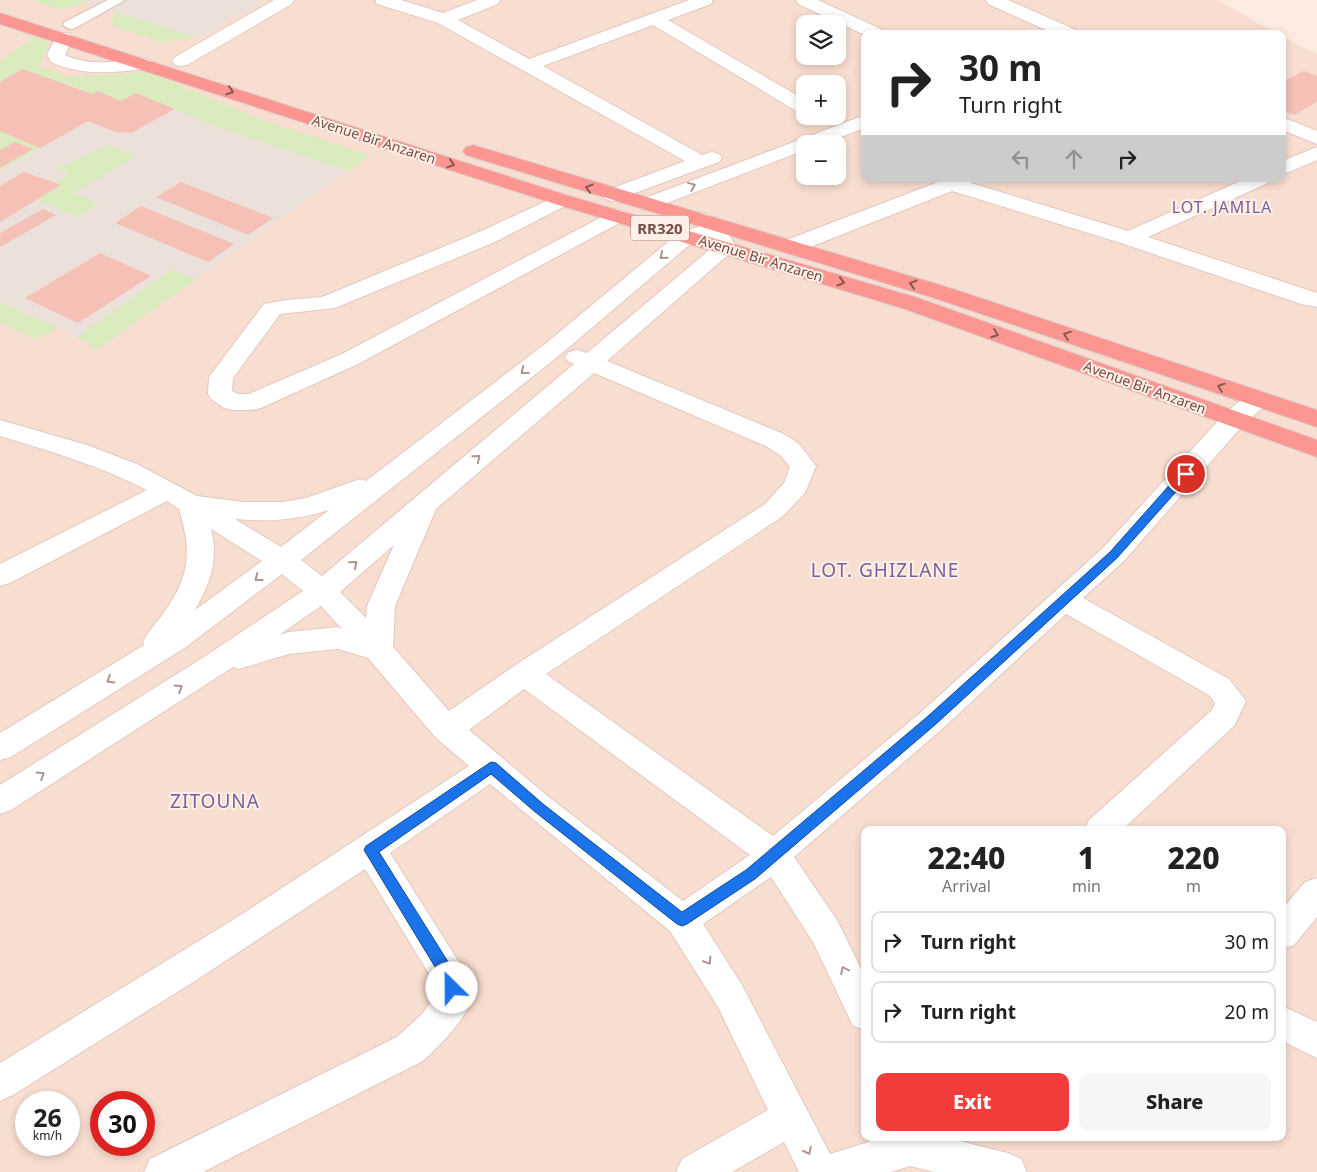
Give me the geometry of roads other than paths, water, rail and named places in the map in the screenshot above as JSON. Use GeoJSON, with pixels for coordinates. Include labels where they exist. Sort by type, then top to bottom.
{"type":"FeatureCollection","features":[{"type":"Feature","properties":{"kind":"highway","name":"Avenue Bir Anzaren"},"geometry":{"type":"LineString","coordinates":[[0,3],[144,64],[562,200],[615,205],[647,204],[713,233],[792,246],[944,294],[1317,419]]}},
{"type":"Feature","properties":{"kind":"highway","name":"Avenue Bir Anzaren"},"geometry":{"type":"LineString","coordinates":[[0,18],[67,32],[181,61],[615,205],[713,233],[1317,449]]}},
{"type":"Feature","properties":{"kind":"street"},"geometry":{"type":"LineString","coordinates":[[181,61],[286,0]]}},
{"type":"Feature","properties":{"kind":"street"},"geometry":{"type":"LineString","coordinates":[[383,0],[444,19],[701,162]]}},
{"type":"Feature","properties":{"kind":"street"},"geometry":{"type":"LineString","coordinates":[[444,19],[492,0]]}},
{"type":"Feature","properties":{"kind":"street"},"geometry":{"type":"LineString","coordinates":[[527,66],[705,0]]}},
{"type":"Feature","properties":{"kind":"street"},"geometry":{"type":"LineString","coordinates":[[804,0],[868,30]]}},
{"type":"Feature","properties":{"kind":"street"},"geometry":{"type":"LineString","coordinates":[[994,0],[1052,30]]}},
{"type":"Feature","properties":{"kind":"street"},"geometry":{"type":"LineString","coordinates":[[654,19],[796,102]]}},
{"type":"Feature","properties":{"kind":"street"},"geometry":{"type":"LineString","coordinates":[[647,204],[861,123]]}},
{"type":"Feature","properties":{"kind":"street"},"geometry":{"type":"LineString","coordinates":[[562,200],[487,237],[327,303],[309,306],[284,306],[272,309],[221,377],[220,394],[233,402],[252,402],[350,359],[615,205],[701,162],[796,124]]}},
{"type":"Feature","properties":{"kind":"street"},"geometry":{"type":"LineString","coordinates":[[1286,124],[1317,138]]}},
{"type":"Feature","properties":{"kind":"street"},"geometry":{"type":"LineString","coordinates":[[834,125],[842,130]]}},
{"type":"Feature","properties":{"kind":"street"},"geometry":{"type":"LineString","coordinates":[[1286,167],[1317,153]]}},
{"type":"Feature","properties":{"kind":"street"},"geometry":{"type":"LineString","coordinates":[[792,246],[955,182]]}},
{"type":"Feature","properties":{"kind":"street"},"geometry":{"type":"LineString","coordinates":[[961,182],[1309,299],[1317,300]]}},
{"type":"Feature","properties":{"kind":"street"},"geometry":{"type":"LineString","coordinates":[[1129,238],[1254,182]]}},
{"type":"Feature","properties":{"kind":"street"},"geometry":{"type":"LineString","coordinates":[[0,748],[176,639],[282,560],[553,349],[713,233]]}},
{"type":"Feature","properties":{"kind":"street"},"geometry":{"type":"LineString","coordinates":[[0,801],[214,665],[323,591],[591,362],[713,233]]}},
{"type":"Feature","properties":{"kind":"street"},"geometry":{"type":"LineString","coordinates":[[447,728],[524,674],[774,510],[796,487],[803,466],[790,450],[775,440],[591,362],[553,349]]}},
{"type":"Feature","properties":{"kind":"street"},"geometry":{"type":"LineString","coordinates":[[682,920],[750,875],[931,721],[1114,555],[1234,419],[1258,399]]}},
{"type":"Feature","properties":{"kind":"street"},"geometry":{"type":"LineString","coordinates":[[0,428],[78,451],[128,470],[168,490],[282,560],[323,591],[447,728],[539,808],[682,920],[730,996],[819,1172]]}},
{"type":"Feature","properties":{"kind":"street"},"geometry":{"type":"LineString","coordinates":[[191,504],[245,511],[294,510],[326,501],[389,476]]}},
{"type":"Feature","properties":{"kind":"street"},"geometry":{"type":"LineString","coordinates":[[0,576],[168,490]]}},
{"type":"Feature","properties":{"kind":"street"},"geometry":{"type":"LineString","coordinates":[[378,650],[380,606],[427,502]]}},
{"type":"Feature","properties":{"kind":"street"},"geometry":{"type":"LineString","coordinates":[[144,660],[184,608],[199,571],[202,547],[191,504]]}},
{"type":"Feature","properties":{"kind":"street"},"geometry":{"type":"LineString","coordinates":[[1064,600],[1219,687],[1231,701],[1224,717],[1104,826]]}},
{"type":"Feature","properties":{"kind":"street"},"geometry":{"type":"LineString","coordinates":[[214,665],[289,643],[338,638],[378,650]]}},
{"type":"Feature","properties":{"kind":"street"},"geometry":{"type":"LineString","coordinates":[[524,674],[774,855],[825,931],[861,1006]]}},
{"type":"Feature","properties":{"kind":"street"},"geometry":{"type":"LineString","coordinates":[[0,1083],[168,980],[371,850],[491,767]]}},
{"type":"Feature","properties":{"kind":"street"},"geometry":{"type":"LineString","coordinates":[[163,1172],[410,1049],[435,1026],[454,998],[450,978],[371,850]]}},
{"type":"Feature","properties":{"kind":"street"},"geometry":{"type":"LineString","coordinates":[[1286,929],[1317,892]]}},
{"type":"Feature","properties":{"kind":"street"},"geometry":{"type":"LineString","coordinates":[[1286,1024],[1317,1041]]}},
{"type":"Feature","properties":{"kind":"street"},"geometry":{"type":"LineString","coordinates":[[695,1172],[791,1117]]}},
{"type":"Feature","properties":{"kind":"street"},"geometry":{"type":"LineString","coordinates":[[834,1172],[912,1152],[1008,1172]]}},
{"type":"Feature","properties":{"kind":"lane"},"geometry":{"type":"LineString","coordinates":[[67,32],[118,0]]}},
{"type":"Feature","properties":{"kind":"district","name":"LOT. JAMILA"},"geometry":{"type":"Point","coordinates":[1222,207]}},
{"type":"Feature","properties":{"kind":"district","name":"LOT. GHIZLANE"},"geometry":{"type":"Point","coordinates":[885,570]}},
{"type":"Feature","properties":{"kind":"district","name":"ZITOUNA"},"geometry":{"type":"Point","coordinates":[215,801]}}]}
